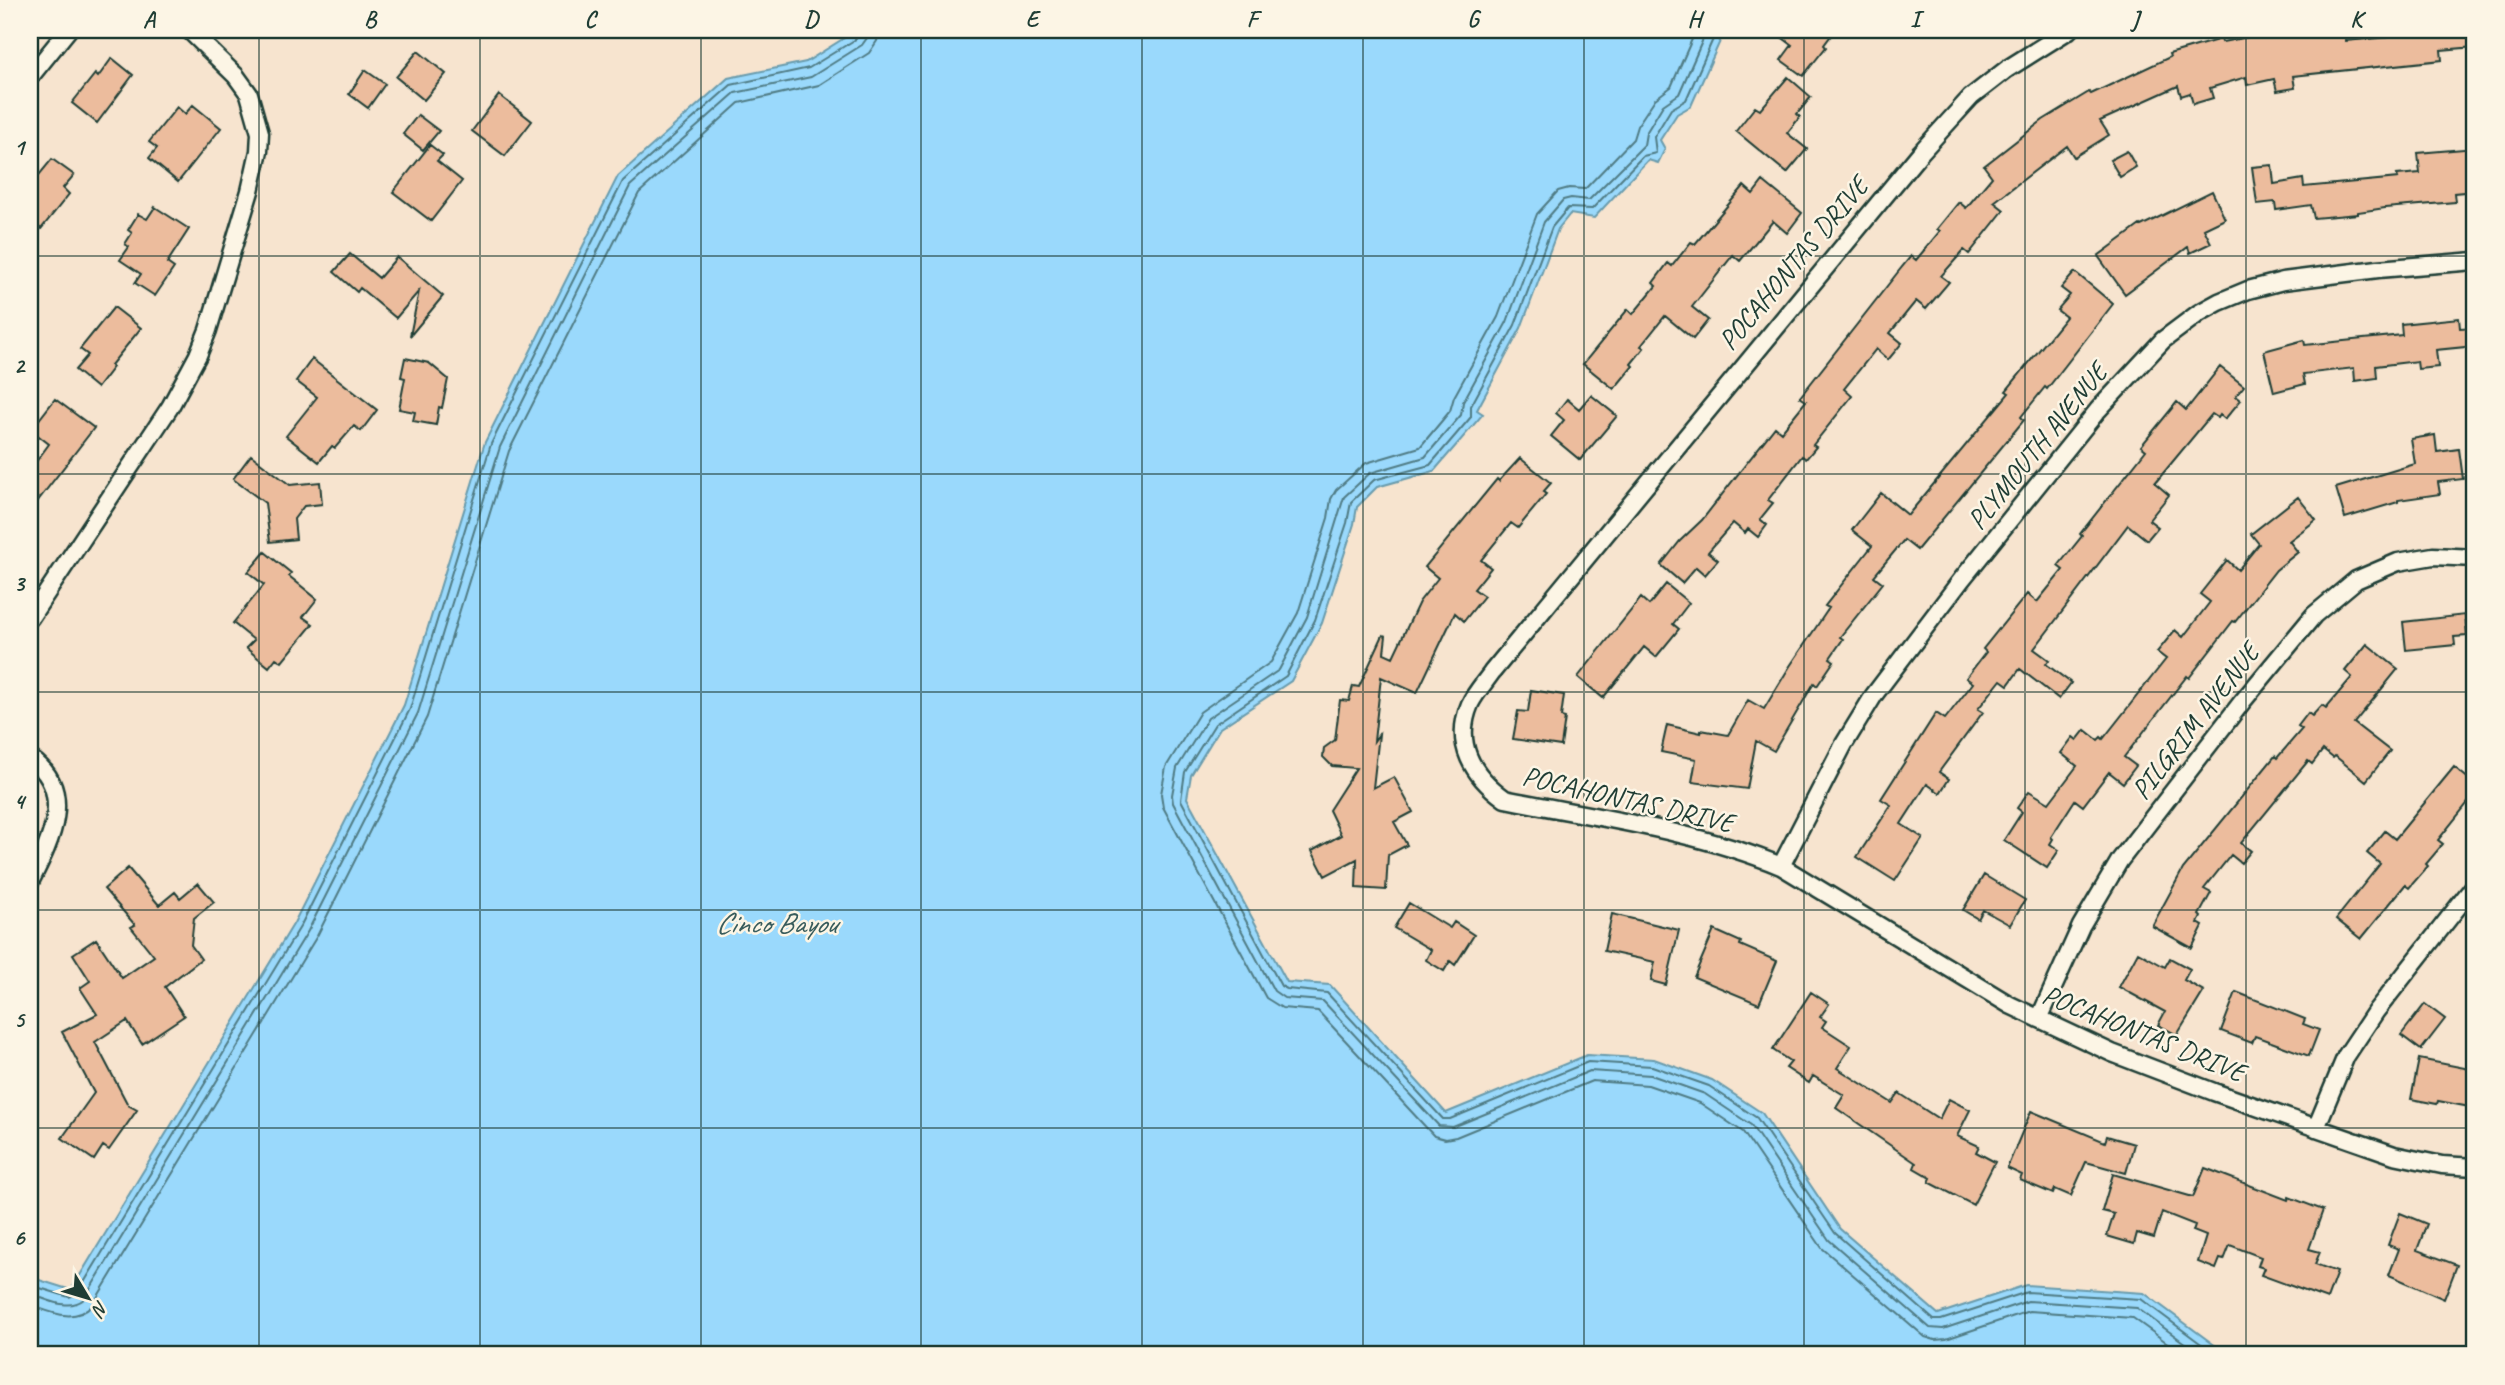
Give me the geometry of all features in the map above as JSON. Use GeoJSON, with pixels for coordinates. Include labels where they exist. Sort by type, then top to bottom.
{"type":"FeatureCollection","features":[{"type":"Feature","properties":{"kind":"street"},"geometry":{"type":"LineString","coordinates":[[30,77],[68,30]]}},
{"type":"Feature","properties":{"kind":"street"},"geometry":{"type":"LineString","coordinates":[[30,618],[186,380],[208,330],[250,191],[259,152],[260,134],[255,107],[236,76],[188,30]]}},
{"type":"Feature","properties":{"kind":"street","name":"POCAHONTAS DRIVE"},"geometry":{"type":"LineString","coordinates":[[2069,30],[2007,69],[1971,97],[1921,152],[1501,661],[1471,702],[1464,734],[1467,754],[1486,785],[1505,799],[1695,837],[1752,854],[1781,866],[2010,1005],[2112,1053],[2394,1155],[2442,1165],[2475,1167]]}},
{"type":"Feature","properties":{"kind":"street","name":"PLYMOUTH AVENUE"},"geometry":{"type":"LineString","coordinates":[[1781,866],[1844,744],[1874,695],[1962,579],[2098,410],[2163,341],[2218,302],[2248,290],[2283,281],[2475,261]]}},
{"type":"Feature","properties":{"kind":"street","name":"PILGRIM AVENUE"},"geometry":{"type":"LineString","coordinates":[[2039,1019],[2081,926],[2120,860],[2314,614],[2356,580],[2398,562],[2433,556],[2475,558]]}},
{"type":"Feature","properties":{"kind":"street"},"geometry":{"type":"LineString","coordinates":[[30,758],[48,777],[54,789],[56,807],[54,826],[46,850],[30,882]]}},
{"type":"Feature","properties":{"kind":"street"},"geometry":{"type":"LineString","coordinates":[[2316,1128],[2346,1056],[2376,1011],[2475,885]]}},
{"type":"Feature","properties":{"kind":"water","name":"Cinco Bayou"},"geometry":{"type":"Polygon","coordinates":[[[857,30],[1725,30],[1691,106],[1677,114],[1660,140],[1665,149],[1658,163],[1648,160],[1594,218],[1570,214],[1558,229],[1521,328],[1477,410],[1483,414],[1434,471],[1377,487],[1357,507],[1322,623],[1291,681],[1220,728],[1191,775],[1187,798],[1287,982],[1330,985],[1446,1113],[1587,1055],[1654,1059],[1712,1080],[1762,1113],[1840,1229],[1938,1314],[2026,1285],[2144,1293],[2228,1355],[30,1355],[30,1277],[71,1290],[294,923],[404,705],[485,442],[618,176],[728,78],[806,62],[857,30]]]}},
{"type":"Feature","properties":{"kind":"building"},"geometry":{"type":"Polygon","coordinates":[[[1772,30],[1835,30],[1824,45],[1826,47],[1803,76],[1781,60],[1792,45],[1772,30]]]}},
{"type":"Feature","properties":{"kind":"building"},"geometry":{"type":"Polygon","coordinates":[[[2284,30],[2345,30],[2346,41],[2389,37],[2389,30],[2475,30],[2475,47],[2441,50],[2442,60],[2293,76],[2295,88],[2277,91],[2274,79],[2247,85],[2246,77],[2210,88],[2213,98],[2193,104],[2190,93],[2181,96],[2178,86],[2100,121],[2109,135],[2074,157],[2067,146],[1994,202],[2004,210],[1969,254],[1964,250],[1941,276],[1949,282],[1926,309],[1916,301],[1890,333],[1902,343],[1888,360],[1876,349],[1844,389],[1852,396],[1813,445],[1816,447],[1806,459],[1802,456],[1768,500],[1773,503],[1760,519],[1767,525],[1758,537],[1748,529],[1745,533],[1733,523],[1708,552],[1718,560],[1705,575],[1696,567],[1682,583],[1661,565],[1680,541],[1702,520],[1775,427],[1781,432],[1806,401],[1800,397],[1911,256],[1916,260],[1959,202],[1966,208],[1992,177],[1984,166],[2043,120],[2089,92],[2091,94],[2170,57],[2169,54],[2221,39],[2222,42],[2284,30]]]}},
{"type":"Feature","properties":{"kind":"building"},"geometry":{"type":"Polygon","coordinates":[[[418,51],[446,74],[424,100],[396,77],[418,51]]]}},
{"type":"Feature","properties":{"kind":"building"},"geometry":{"type":"Polygon","coordinates":[[[112,58],[133,75],[97,123],[72,103],[95,74],[98,77],[112,58]]]}},
{"type":"Feature","properties":{"kind":"building"},"geometry":{"type":"Polygon","coordinates":[[[365,70],[385,84],[368,108],[349,94],[365,70]]]}},
{"type":"Feature","properties":{"kind":"building"},"geometry":{"type":"Polygon","coordinates":[[[1788,77],[1811,97],[1797,114],[1800,117],[1787,133],[1807,149],[1787,173],[1736,131],[1755,107],[1760,110],[1788,77]]]}},
{"type":"Feature","properties":{"kind":"building"},"geometry":{"type":"Polygon","coordinates":[[[499,95],[532,121],[505,156],[472,131],[499,95]]]}},
{"type":"Feature","properties":{"kind":"building"},"geometry":{"type":"Polygon","coordinates":[[[193,105],[221,128],[178,182],[149,158],[157,148],[149,142],[177,107],[185,114],[193,105]]]}},
{"type":"Feature","properties":{"kind":"building"},"geometry":{"type":"Polygon","coordinates":[[[418,115],[439,131],[423,150],[403,134],[418,115]]]}},
{"type":"Feature","properties":{"kind":"building"},"geometry":{"type":"Polygon","coordinates":[[[430,145],[443,155],[437,161],[462,181],[431,221],[393,192],[430,145]]]}},
{"type":"Feature","properties":{"kind":"building"},"geometry":{"type":"Polygon","coordinates":[[[2475,148],[2475,191],[2454,193],[2455,202],[2314,218],[2311,205],[2276,210],[2275,202],[2257,204],[2252,167],[2272,165],[2274,184],[2303,179],[2304,187],[2398,178],[2397,175],[2420,173],[2418,153],[2475,148]]]}},
{"type":"Feature","properties":{"kind":"building"},"geometry":{"type":"Polygon","coordinates":[[[2127,151],[2136,167],[2120,177],[2110,160],[2127,151]]]}},
{"type":"Feature","properties":{"kind":"building"},"geometry":{"type":"Polygon","coordinates":[[[52,159],[74,175],[63,188],[69,194],[41,229],[30,220],[30,186],[52,159]]]}},
{"type":"Feature","properties":{"kind":"building"},"geometry":{"type":"Polygon","coordinates":[[[1763,181],[1802,213],[1787,233],[1773,221],[1740,261],[1733,255],[1692,307],[1708,320],[1693,339],[1665,316],[1641,346],[1644,348],[1631,364],[1633,366],[1614,389],[1583,364],[1628,309],[1633,314],[1656,286],[1653,283],[1668,263],[1672,266],[1691,242],[1695,244],[1744,186],[1753,194],[1763,181]]]}},
{"type":"Feature","properties":{"kind":"building"},"geometry":{"type":"Polygon","coordinates":[[[2212,191],[2225,219],[2204,229],[2211,243],[2190,253],[2188,247],[2125,294],[2098,256],[2140,225],[2212,191]]]}},
{"type":"Feature","properties":{"kind":"building"},"geometry":{"type":"Polygon","coordinates":[[[155,207],[189,229],[167,263],[174,268],[155,296],[135,283],[141,274],[120,260],[129,247],[125,244],[132,233],[128,230],[138,214],[147,219],[155,207]]]}},
{"type":"Feature","properties":{"kind":"building"},"geometry":{"type":"Polygon","coordinates":[[[350,254],[379,278],[397,257],[443,296],[410,336],[419,291],[396,318],[360,288],[357,292],[334,272],[350,254]]]}},
{"type":"Feature","properties":{"kind":"building"},"geometry":{"type":"Polygon","coordinates":[[[2075,272],[2113,304],[2047,389],[2045,387],[2021,417],[2024,420],[1917,550],[1904,540],[1874,576],[1883,583],[1840,637],[1843,639],[1830,658],[1834,661],[1817,686],[1814,683],[1774,751],[1756,741],[1747,789],[1692,782],[1696,759],[1661,752],[1667,725],[1701,733],[1701,730],[1728,735],[1748,700],[1764,709],[1829,608],[1825,606],[1872,546],[1852,530],[1881,493],[1908,515],[2009,393],[2006,391],[2066,317],[2057,310],[2070,295],[2061,288],[2075,272]]]}},
{"type":"Feature","properties":{"kind":"building"},"geometry":{"type":"Polygon","coordinates":[[[114,307],[141,328],[111,365],[113,367],[97,388],[75,370],[88,355],[80,349],[114,307]]]}},
{"type":"Feature","properties":{"kind":"building"},"geometry":{"type":"Polygon","coordinates":[[[2459,318],[2460,328],[2475,327],[2475,346],[2436,350],[2438,367],[2418,369],[2417,361],[2376,366],[2377,378],[2355,381],[2354,368],[2303,374],[2305,384],[2274,392],[2264,351],[2304,340],[2305,345],[2402,335],[2401,324],[2459,318]]]}},
{"type":"Feature","properties":{"kind":"building"},"geometry":{"type":"Polygon","coordinates":[[[405,358],[429,363],[448,379],[436,425],[413,421],[415,412],[399,409],[405,378],[401,377],[405,358]]]}},
{"type":"Feature","properties":{"kind":"building"},"geometry":{"type":"Polygon","coordinates":[[[312,359],[377,410],[361,431],[354,426],[319,462],[286,436],[317,397],[296,381],[312,359]]]}},
{"type":"Feature","properties":{"kind":"building"},"geometry":{"type":"Polygon","coordinates":[[[2220,367],[2244,386],[2236,396],[2241,400],[2225,419],[2212,414],[2155,483],[2169,495],[2149,520],[2158,527],[2147,540],[2128,525],[2034,649],[2049,660],[2046,664],[2071,683],[2059,699],[2020,669],[2008,685],[2001,680],[1978,709],[1983,712],[1939,772],[1949,779],[1940,793],[1927,784],[1901,824],[1923,838],[1895,881],[1857,857],[1891,805],[1881,799],[1936,713],[1945,719],[1973,683],[1966,678],[1986,652],[1983,649],[2027,594],[2037,602],[2063,570],[2058,566],[2082,536],[2080,534],[2146,450],[2141,446],[2177,402],[2186,410],[2220,367]]]}},
{"type":"Feature","properties":{"kind":"building"},"geometry":{"type":"Polygon","coordinates":[[[1591,395],[1617,416],[1580,460],[1551,436],[1564,420],[1556,413],[1567,399],[1579,409],[1591,395]]]}},
{"type":"Feature","properties":{"kind":"building"},"geometry":{"type":"Polygon","coordinates":[[[55,399],[94,428],[30,511],[30,470],[49,444],[31,430],[55,399]]]}},
{"type":"Feature","properties":{"kind":"building"},"geometry":{"type":"Polygon","coordinates":[[[2435,435],[2437,452],[2459,449],[2463,479],[2438,482],[2440,494],[2398,500],[2345,518],[2336,488],[2415,464],[2411,439],[2435,435]]]}},
{"type":"Feature","properties":{"kind":"building"},"geometry":{"type":"Polygon","coordinates":[[[251,455],[290,485],[320,482],[322,504],[304,506],[294,519],[296,539],[270,542],[265,503],[233,479],[251,455]]]}},
{"type":"Feature","properties":{"kind":"building"},"geometry":{"type":"Polygon","coordinates":[[[1520,458],[1551,483],[1543,492],[1546,494],[1518,528],[1511,523],[1481,560],[1491,568],[1474,589],[1484,596],[1464,621],[1455,613],[1417,693],[1381,677],[1374,741],[1379,734],[1373,788],[1394,777],[1413,812],[1394,822],[1407,845],[1388,855],[1386,890],[1356,888],[1357,859],[1325,876],[1312,851],[1341,835],[1329,810],[1356,768],[1332,766],[1323,757],[1324,748],[1335,740],[1340,700],[1349,701],[1353,686],[1359,687],[1383,635],[1386,636],[1384,653],[1393,657],[1419,602],[1438,578],[1425,567],[1497,479],[1499,481],[1520,458]]]}},
{"type":"Feature","properties":{"kind":"building"},"geometry":{"type":"Polygon","coordinates":[[[2298,497],[2316,520],[2289,541],[2298,552],[2276,570],[2189,678],[2187,676],[2124,757],[2136,766],[2123,783],[2109,772],[2083,806],[2075,800],[2051,837],[2053,839],[2050,844],[2059,850],[2047,868],[2004,840],[2022,812],[2017,808],[2029,791],[2049,803],[2077,766],[2061,753],[2073,737],[2077,740],[2085,730],[2098,740],[2101,737],[2103,739],[2166,659],[2157,652],[2175,630],[2183,637],[2210,602],[2200,594],[2227,560],[2238,570],[2259,544],[2251,534],[2298,497]]]}},
{"type":"Feature","properties":{"kind":"building"},"geometry":{"type":"Polygon","coordinates":[[[265,552],[317,599],[303,617],[313,624],[282,662],[276,658],[269,667],[246,648],[254,640],[233,623],[264,585],[248,572],[265,552]]]}},
{"type":"Feature","properties":{"kind":"building"},"geometry":{"type":"Polygon","coordinates":[[[1666,584],[1689,603],[1673,624],[1679,629],[1656,657],[1644,647],[1603,698],[1578,677],[1641,598],[1649,605],[1666,584]]]}},
{"type":"Feature","properties":{"kind":"building"},"geometry":{"type":"Polygon","coordinates":[[[2465,615],[2467,636],[2454,637],[2455,645],[2406,650],[2403,622],[2465,615]]]}},
{"type":"Feature","properties":{"kind":"building"},"geometry":{"type":"Polygon","coordinates":[[[2367,644],[2398,669],[2354,723],[2390,751],[2366,781],[2335,756],[2333,758],[2323,750],[2312,764],[2308,761],[2241,843],[2251,851],[2241,863],[2231,855],[2204,889],[2211,893],[2199,915],[2201,917],[2198,923],[2203,926],[2192,948],[2152,926],[2183,869],[2275,756],[2277,758],[2302,729],[2298,726],[2308,713],[2312,716],[2322,705],[2326,708],[2352,677],[2345,671],[2367,644]]]}},
{"type":"Feature","properties":{"kind":"building"},"geometry":{"type":"Polygon","coordinates":[[[1531,690],[1564,695],[1561,717],[1565,718],[1561,746],[1513,739],[1518,711],[1528,712],[1531,690]]]}},
{"type":"Feature","properties":{"kind":"building"},"geometry":{"type":"Polygon","coordinates":[[[2454,767],[2475,784],[2475,794],[2438,840],[2443,844],[2426,864],[2428,866],[2409,888],[2405,885],[2361,939],[2336,919],[2380,864],[2367,853],[2385,831],[2395,839],[2454,767]]]}},
{"type":"Feature","properties":{"kind":"building"},"geometry":{"type":"Polygon","coordinates":[[[128,868],[159,905],[175,892],[180,898],[198,883],[214,902],[194,918],[191,945],[201,959],[165,987],[184,1016],[142,1044],[127,1021],[95,1042],[128,1105],[137,1110],[109,1150],[103,1146],[94,1160],[62,1138],[94,1093],[62,1032],[97,1014],[80,988],[90,981],[73,954],[96,939],[122,978],[154,956],[131,927],[135,925],[104,889],[128,868]]]}},
{"type":"Feature","properties":{"kind":"building"},"geometry":{"type":"Polygon","coordinates":[[[1984,875],[2025,900],[2010,925],[1983,910],[1978,919],[1963,910],[1984,875]]]}},
{"type":"Feature","properties":{"kind":"building"},"geometry":{"type":"Polygon","coordinates":[[[1409,903],[1450,928],[1454,922],[1474,935],[1455,965],[1450,961],[1444,971],[1426,960],[1431,950],[1394,928],[1409,903]]]}},
{"type":"Feature","properties":{"kind":"building"},"geometry":{"type":"Polygon","coordinates":[[[1612,914],[1679,930],[1666,985],[1651,981],[1655,962],[1604,951],[1612,914]]]}},
{"type":"Feature","properties":{"kind":"building"},"geometry":{"type":"Polygon","coordinates":[[[1714,930],[1777,961],[1759,1004],[1694,977],[1714,930]]]}},
{"type":"Feature","properties":{"kind":"building"},"geometry":{"type":"Polygon","coordinates":[[[2138,952],[2165,967],[2170,958],[2190,969],[2184,980],[2204,991],[2177,1035],[2158,1025],[2165,1012],[2119,987],[2138,952]]]}},
{"type":"Feature","properties":{"kind":"building"},"geometry":{"type":"Polygon","coordinates":[[[1811,992],[1829,1004],[1820,1017],[1826,1021],[1822,1027],[1851,1046],[1837,1068],[1892,1103],[1899,1093],[1939,1119],[1949,1099],[1970,1110],[1957,1136],[1979,1146],[1976,1152],[1995,1162],[1973,1205],[1929,1182],[1931,1178],[1914,1168],[1916,1163],[1836,1108],[1844,1095],[1813,1076],[1809,1083],[1786,1068],[1791,1062],[1773,1050],[1811,992]]]}},
{"type":"Feature","properties":{"kind":"building"},"geometry":{"type":"Polygon","coordinates":[[[2236,992],[2305,1019],[2303,1024],[2319,1030],[2309,1056],[2255,1036],[2252,1043],[2221,1031],[2236,992]]]}},
{"type":"Feature","properties":{"kind":"building"},"geometry":{"type":"Polygon","coordinates":[[[2425,1004],[2445,1019],[2421,1050],[2401,1035],[2425,1004]]]}},
{"type":"Feature","properties":{"kind":"building"},"geometry":{"type":"Polygon","coordinates":[[[2419,1059],[2475,1070],[2475,1108],[2411,1099],[2419,1059]]]}},
{"type":"Feature","properties":{"kind":"building"},"geometry":{"type":"Polygon","coordinates":[[[2031,1111],[2105,1142],[2107,1136],[2134,1144],[2126,1173],[2086,1162],[2071,1196],[2055,1189],[2053,1194],[2020,1180],[2022,1175],[2007,1168],[2031,1111]]]}},
{"type":"Feature","properties":{"kind":"building"},"geometry":{"type":"Polygon","coordinates":[[[2205,1168],[2288,1200],[2289,1197],[2323,1210],[2309,1249],[2320,1252],[2315,1264],[2337,1272],[2327,1299],[2261,1275],[2264,1268],[2258,1266],[2261,1257],[2230,1245],[2224,1260],[2220,1259],[2216,1269],[2198,1262],[2206,1236],[2193,1231],[2195,1225],[2162,1212],[2154,1238],[2137,1233],[2134,1244],[2107,1236],[2114,1214],[2102,1211],[2113,1174],[2193,1197],[2205,1168]]]}},
{"type":"Feature","properties":{"kind":"building"},"geometry":{"type":"Polygon","coordinates":[[[2400,1213],[2427,1224],[2417,1250],[2457,1265],[2444,1299],[2389,1275],[2399,1249],[2388,1245],[2400,1213]]]}}]}
